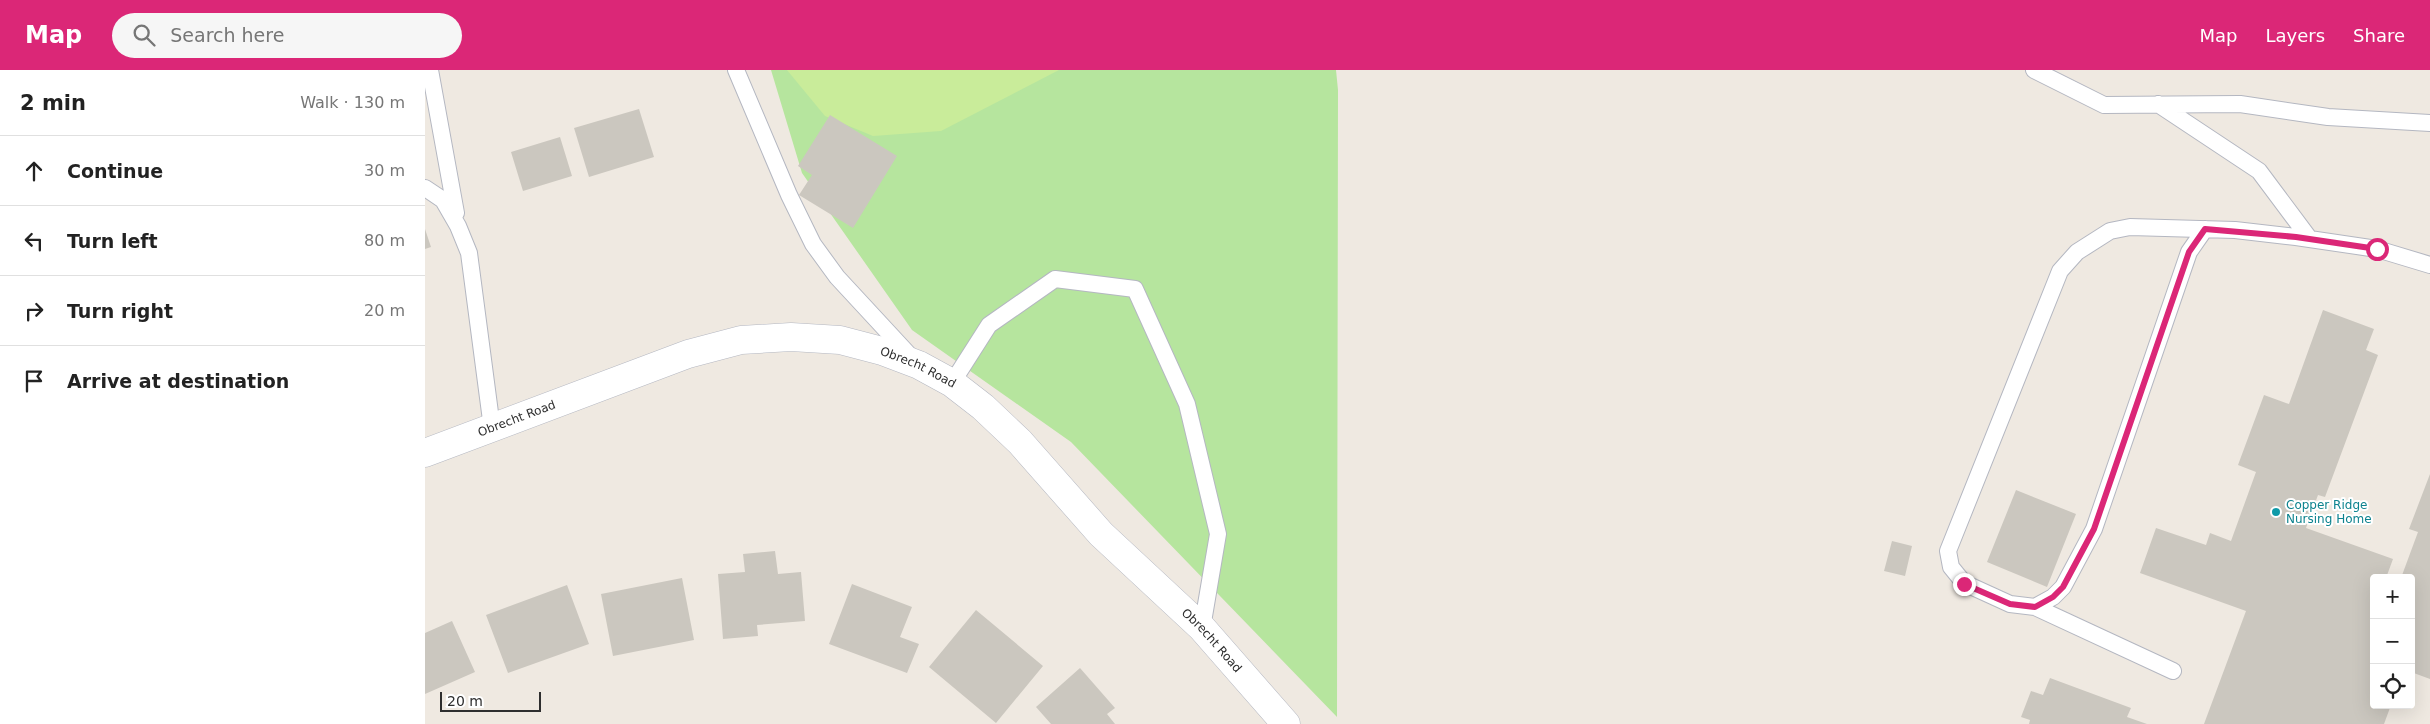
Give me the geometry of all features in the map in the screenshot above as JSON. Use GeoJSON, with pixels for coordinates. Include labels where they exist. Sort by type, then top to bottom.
{"type":"FeatureCollection","features":[{"type":"Feature","properties":{"kind":"street","name":"Obrecht Road"},"geometry":{"type":"LineString","coordinates":[[425,453],[689,354],[741,340],[791,337],[839,340],[882,351],[919,365],[952,383],[983,407],[1020,442],[1101,534],[1202,628],[1287,724]]}},
{"type":"Feature","properties":{"kind":"lane"},"geometry":{"type":"LineString","coordinates":[[429,70],[458,226]]}},
{"type":"Feature","properties":{"kind":"lane"},"geometry":{"type":"LineString","coordinates":[[736,70],[789,194],[813,244],[837,277],[919,365]]}},
{"type":"Feature","properties":{"kind":"lane"},"geometry":{"type":"LineString","coordinates":[[2034,70],[2104,105],[2240,104],[2328,117],[2430,123]]}},
{"type":"Feature","properties":{"kind":"lane"},"geometry":{"type":"LineString","coordinates":[[2158,104],[2259,171],[2309,238]]}},
{"type":"Feature","properties":{"kind":"lane"},"geometry":{"type":"LineString","coordinates":[[425,188],[443,200],[458,226],[469,253],[492,428]]}},
{"type":"Feature","properties":{"kind":"lane"},"geometry":{"type":"LineString","coordinates":[[2173,670],[2035,607],[2010,604],[1964,584],[1951,567],[1948,551],[2060,271],[2077,252],[2110,231],[2130,227],[2205,229],[2309,238],[2377,249],[2430,265]]}},
{"type":"Feature","properties":{"kind":"lane"},"geometry":{"type":"LineString","coordinates":[[2035,607],[2053,597],[2063,587],[2094,529],[2189,252],[2205,229]]}},
{"type":"Feature","properties":{"kind":"lane"},"geometry":{"type":"LineString","coordinates":[[952,383],[989,325],[1055,279],[1135,289],[1187,404],[1218,534],[1202,628]]}},
{"type":"Feature","properties":{"kind":"green space"},"geometry":{"type":"Polygon","coordinates":[[[771,70],[1336,70],[1338,90],[1337,717],[1071,442],[912,330],[802,173],[771,70]]]}},
{"type":"Feature","properties":{"kind":"green space"},"geometry":{"type":"Polygon","coordinates":[[[787,70],[1059,70],[941,131],[873,136],[825,116],[787,70]]]}},
{"type":"Feature","properties":{"kind":"building"},"geometry":{"type":"Polygon","coordinates":[[[639,109],[654,157],[589,177],[574,128],[639,109]]]}},
{"type":"Feature","properties":{"kind":"building"},"geometry":{"type":"Polygon","coordinates":[[[830,115],[897,156],[853,228],[799,195],[812,175],[798,166],[830,115]]]}},
{"type":"Feature","properties":{"kind":"building"},"geometry":{"type":"Polygon","coordinates":[[[560,137],[572,176],[523,191],[511,152],[560,137]]]}},
{"type":"Feature","properties":{"kind":"building"},"geometry":{"type":"Polygon","coordinates":[[[425,229],[431,247],[425,249],[425,229]]]}},
{"type":"Feature","properties":{"kind":"building","name":"Copper Ridge Nursing Home"},"geometry":{"type":"Polygon","coordinates":[[[2323,310],[2374,329],[2366,350],[2378,355],[2325,497],[2318,495],[2306,528],[2393,559],[2387,574],[2370,574],[2370,709],[2390,709],[2384,724],[2204,724],[2246,611],[2140,573],[2156,528],[2206,545],[2210,533],[2231,541],[2256,472],[2238,465],[2264,395],[2289,404],[2323,310]]]}},
{"type":"Feature","properties":{"kind":"building"},"geometry":{"type":"Polygon","coordinates":[[[2430,474],[2430,679],[2415,673],[2415,574],[2402,574],[2418,532],[2409,529],[2430,474]]]}},
{"type":"Feature","properties":{"kind":"building"},"geometry":{"type":"Polygon","coordinates":[[[2016,490],[2076,514],[2047,587],[1987,562],[2016,490]]]}},
{"type":"Feature","properties":{"kind":"building"},"geometry":{"type":"Polygon","coordinates":[[[1892,541],[1912,546],[1905,576],[1884,571],[1892,541]]]}},
{"type":"Feature","properties":{"kind":"building"},"geometry":{"type":"Polygon","coordinates":[[[775,551],[778,574],[801,572],[805,621],[757,625],[758,636],[723,639],[718,574],[745,572],[743,554],[775,551]]]}},
{"type":"Feature","properties":{"kind":"building"},"geometry":{"type":"Polygon","coordinates":[[[682,578],[694,640],[613,656],[601,594],[682,578]]]}},
{"type":"Feature","properties":{"kind":"building"},"geometry":{"type":"Polygon","coordinates":[[[852,584],[912,607],[900,637],[919,644],[907,673],[829,644],[852,584]]]}},
{"type":"Feature","properties":{"kind":"building"},"geometry":{"type":"Polygon","coordinates":[[[567,585],[589,644],[508,673],[486,615],[567,585]]]}},
{"type":"Feature","properties":{"kind":"building"},"geometry":{"type":"Polygon","coordinates":[[[976,610],[1043,666],[996,723],[929,667],[976,610]]]}},
{"type":"Feature","properties":{"kind":"building"},"geometry":{"type":"Polygon","coordinates":[[[452,621],[475,672],[425,694],[425,633],[452,621]]]}},
{"type":"Feature","properties":{"kind":"building"},"geometry":{"type":"Polygon","coordinates":[[[1080,668],[1115,708],[1107,714],[1115,724],[1051,724],[1036,707],[1080,668]]]}},
{"type":"Feature","properties":{"kind":"building"},"geometry":{"type":"Polygon","coordinates":[[[2050,678],[2131,708],[2127,717],[2147,724],[2029,724],[2030,720],[2021,717],[2031,691],[2043,695],[2050,678]]]}},
{"type":"Feature","properties":{"kind":"place","name":"Copper Ridge Nursing Home"},"geometry":{"type":"Point","coordinates":[2276,512]}},
{"type":"Feature","properties":{"kind":"route"},"geometry":{"type":"LineString","coordinates":[[1964,584],[2010,604],[2035,607],[2053,597],[2063,587],[2094,529],[2189,252],[2205,229],[2235,230],[2296,237],[2377,249]]}}]}
